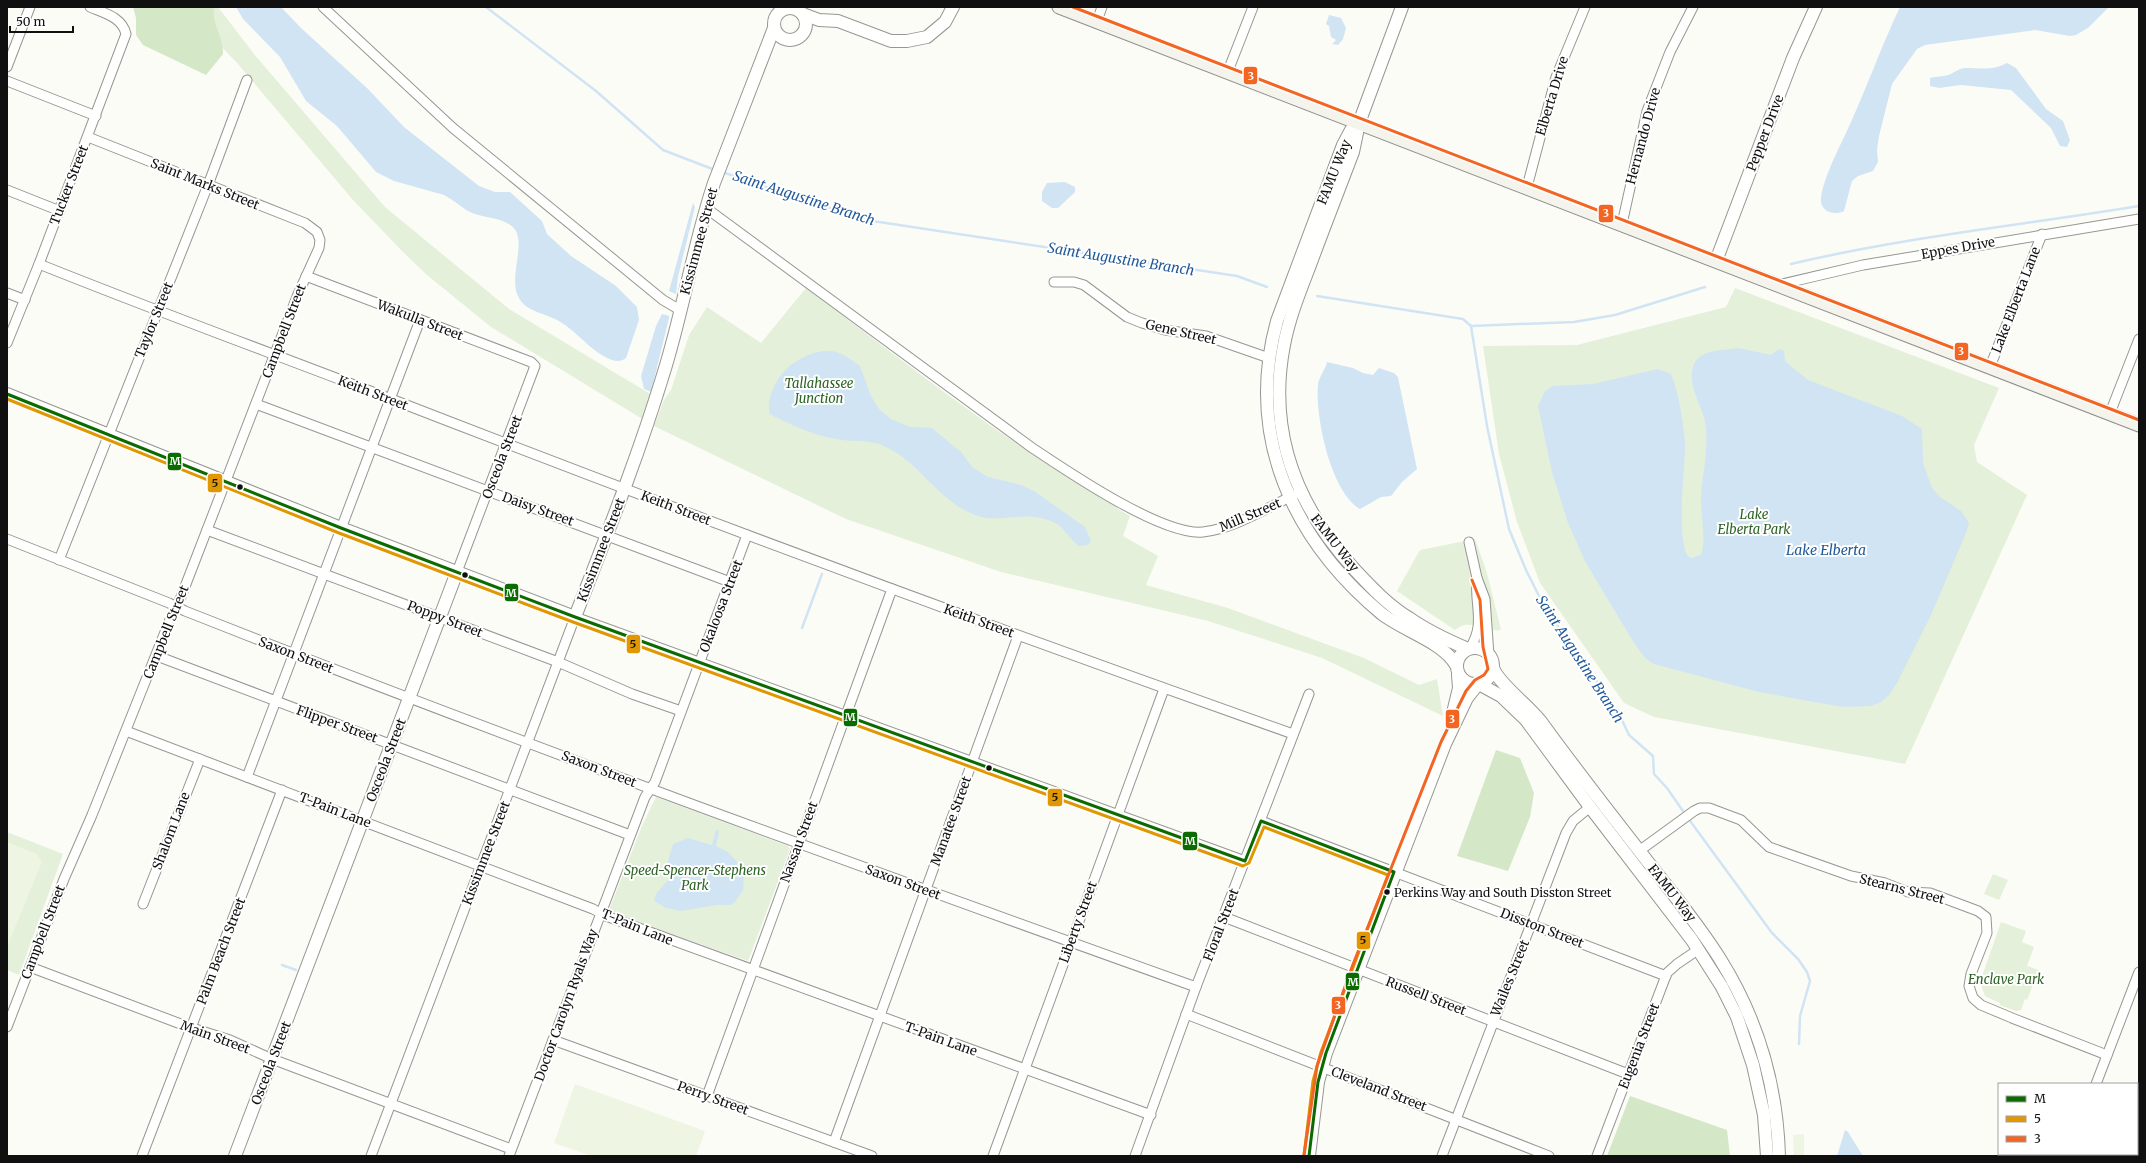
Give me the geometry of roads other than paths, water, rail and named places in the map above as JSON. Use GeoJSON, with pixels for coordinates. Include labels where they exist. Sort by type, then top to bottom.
{"type":"FeatureCollection","features":[{"type":"Feature","properties":{"kind":"main road"},"geometry":{"type":"LineString","coordinates":[[1059,7],[1228,71],[2139,425]]}},
{"type":"Feature","properties":{"kind":"street"},"geometry":{"type":"LineString","coordinates":[[7,67],[30,7]]}},
{"type":"Feature","properties":{"kind":"street","name":"Tucker Street"},"geometry":{"type":"LineString","coordinates":[[7,343],[60,211],[126,34],[123,26],[113,17],[90,7]]}},
{"type":"Feature","properties":{"kind":"street"},"geometry":{"type":"LineString","coordinates":[[323,7],[453,128],[657,295],[680,310]]}},
{"type":"Feature","properties":{"kind":"street"},"geometry":{"type":"LineString","coordinates":[[786,40],[779,36],[774,28],[774,23],[780,10],[788,8],[819,20],[838,22],[891,41],[907,42],[927,37],[946,22],[953,7]]}},
{"type":"Feature","properties":{"kind":"street"},"geometry":{"type":"LineString","coordinates":[[1097,21],[1102,7]]}},
{"type":"Feature","properties":{"kind":"street"},"geometry":{"type":"LineString","coordinates":[[1228,71],[1253,7]]}},
{"type":"Feature","properties":{"kind":"street"},"geometry":{"type":"LineString","coordinates":[[1359,123],[1402,7]]}},
{"type":"Feature","properties":{"kind":"street","name":"Elberta Drive"},"geometry":{"type":"LineString","coordinates":[[1527,187],[1556,77],[1585,7]]}},
{"type":"Feature","properties":{"kind":"street","name":"Hernando Drive"},"geometry":{"type":"LineString","coordinates":[[1622,224],[1647,111],[1670,52],[1693,7]]}},
{"type":"Feature","properties":{"kind":"street","name":"Pepper Drive"},"geometry":{"type":"LineString","coordinates":[[1716,261],[1793,58],[1816,7]]}},
{"type":"Feature","properties":{"kind":"street"},"geometry":{"type":"LineString","coordinates":[[799,11],[806,25],[805,30]]}},
{"type":"Feature","properties":{"kind":"street"},"geometry":{"type":"LineString","coordinates":[[766,49],[786,40],[797,39],[805,30],[819,20]]}},
{"type":"Feature","properties":{"kind":"street","name":"Kissimmee Street"},"geometry":{"type":"LineString","coordinates":[[371,1156],[392,1104],[624,488],[655,401],[714,183],[774,28]]}},
{"type":"Feature","properties":{"kind":"street","name":"Taylor Street"},"geometry":{"type":"LineString","coordinates":[[59,560],[208,185],[247,80]]}},
{"type":"Feature","properties":{"kind":"street"},"geometry":{"type":"LineString","coordinates":[[7,81],[96,116]]}},
{"type":"Feature","properties":{"kind":"street","name":"FAMU Way"},"geometry":{"type":"LineString","coordinates":[[1359,123],[1351,130],[1343,145],[1284,301],[1275,328],[1269,358],[1267,391],[1269,425],[1276,460],[1289,498],[1320,549],[1369,602],[1396,624],[1445,652],[1466,683],[1478,684],[1498,694],[1518,711],[1699,949],[1728,997],[1746,1039],[1762,1102],[1767,1156]]}},
{"type":"Feature","properties":{"kind":"street","name":"FAMU Way"},"geometry":{"type":"LineString","coordinates":[[1359,123],[1353,152],[1292,314],[1282,357],[1279,394],[1282,429],[1290,463],[1300,492],[1326,537],[1383,599],[1420,625],[1469,649],[1481,649],[1491,661],[1499,680],[1537,716],[1709,942],[1741,997],[1754,1028],[1768,1072],[1777,1120],[1779,1156]]}},
{"type":"Feature","properties":{"kind":"street","name":"Saint Marks Street"},"geometry":{"type":"LineString","coordinates":[[88,137],[305,223],[315,230],[319,236]]}},
{"type":"Feature","properties":{"kind":"street"},"geometry":{"type":"LineString","coordinates":[[7,190],[60,211]]}},
{"type":"Feature","properties":{"kind":"street","name":"Mill Street"},"geometry":{"type":"LineString","coordinates":[[706,208],[1031,447],[1077,477],[1152,519],[1179,530],[1208,531],[1228,526],[1300,492]]}},
{"type":"Feature","properties":{"kind":"street","name":"Eppes Drive"},"geometry":{"type":"LineString","coordinates":[[1778,285],[1863,265],[2139,219]]}},
{"type":"Feature","properties":{"kind":"street","name":"Lake Elberta Lane"},"geometry":{"type":"LineString","coordinates":[[1990,367],[2042,234]]}},
{"type":"Feature","properties":{"kind":"street","name":"Campbell Street"},"geometry":{"type":"LineString","coordinates":[[7,1027],[64,879],[91,819],[157,656],[306,276],[319,248],[319,236]]}},
{"type":"Feature","properties":{"kind":"street","name":"Keith Street"},"geometry":{"type":"LineString","coordinates":[[39,264],[506,445],[1018,636],[1293,734]]}},
{"type":"Feature","properties":{"kind":"street","name":"Wakulla Street"},"geometry":{"type":"LineString","coordinates":[[306,276],[534,364]]}},
{"type":"Feature","properties":{"kind":"street","name":"Gene Street"},"geometry":{"type":"LineString","coordinates":[[1054,282],[1074,282],[1084,285],[1127,317],[1142,323],[1165,330],[1206,336],[1269,358]]}},
{"type":"Feature","properties":{"kind":"street"},"geometry":{"type":"LineString","coordinates":[[7,293],[25,300]]}},
{"type":"Feature","properties":{"kind":"street"},"geometry":{"type":"LineString","coordinates":[[247,776],[420,320]]}},
{"type":"Feature","properties":{"kind":"street"},"geometry":{"type":"LineString","coordinates":[[2110,413],[2139,339]]}},
{"type":"Feature","properties":{"kind":"street","name":"Osceola Street"},"geometry":{"type":"LineString","coordinates":[[235,1156],[535,370],[534,364]]}},
{"type":"Feature","properties":{"kind":"street"},"geometry":{"type":"LineString","coordinates":[[7,394],[226,480],[341,528],[575,617],[1245,861]]}},
{"type":"Feature","properties":{"kind":"street","name":"Daisy Street"},"geometry":{"type":"LineString","coordinates":[[256,404],[730,582]]}},
{"type":"Feature","properties":{"kind":"street","name":"Poppy Street"},"geometry":{"type":"LineString","coordinates":[[207,530],[558,662],[632,694],[682,711]]}},
{"type":"Feature","properties":{"kind":"street","name":"Okaloosa Street"},"geometry":{"type":"LineString","coordinates":[[651,788],[682,711],[748,535]]}},
{"type":"Feature","properties":{"kind":"street","name":"Saxon Street"},"geometry":{"type":"LineString","coordinates":[[7,539],[293,654],[409,698],[926,890],[1196,987]]}},
{"type":"Feature","properties":{"kind":"street"},"geometry":{"type":"LineString","coordinates":[[1445,744],[1459,692],[1457,670],[1461,654],[1469,649],[1480,624],[1476,593],[1477,578],[1469,542]]}},
{"type":"Feature","properties":{"kind":"street"},"geometry":{"type":"LineString","coordinates":[[1309,1156],[1322,1067],[1357,970],[1445,744],[1467,698],[1478,684],[1490,676],[1491,661],[1487,613],[1482,587],[1477,578]]}},
{"type":"Feature","properties":{"kind":"street","name":"Nassau Street"},"geometry":{"type":"LineString","coordinates":[[707,1096],[892,589]]}},
{"type":"Feature","properties":{"kind":"street","name":"Manatee Street"},"geometry":{"type":"LineString","coordinates":[[834,1142],[1018,636]]}},
{"type":"Feature","properties":{"kind":"street","name":"Flipper Street"},"geometry":{"type":"LineString","coordinates":[[157,656],[630,835]]}},
{"type":"Feature","properties":{"kind":"street","name":"Liberty Street"},"geometry":{"type":"LineString","coordinates":[[993,1156],[1164,689]]}},
{"type":"Feature","properties":{"kind":"street","name":"Floral Street"},"geometry":{"type":"LineString","coordinates":[[1135,1156],[1196,987],[1309,694]]}},
{"type":"Feature","properties":{"kind":"street","name":"T-Pain Lane"},"geometry":{"type":"LineString","coordinates":[[126,731],[482,865],[600,913],[752,970],[1151,1115]]}},
{"type":"Feature","properties":{"kind":"street","name":"Shalom Lane"},"geometry":{"type":"LineString","coordinates":[[142,904],[200,759]]}},
{"type":"Feature","properties":{"kind":"street","name":"Doctor Carolyn Ryals Way"},"geometry":{"type":"LineString","coordinates":[[510,1153],[553,1040],[556,1027],[630,835],[645,797],[651,788]]}},
{"type":"Feature","properties":{"kind":"street","name":"Palm Beach Street"},"geometry":{"type":"LineString","coordinates":[[142,1156],[282,790]]}},
{"type":"Feature","properties":{"kind":"street","name":"Wailes Street"},"geometry":{"type":"LineString","coordinates":[[1442,1156],[1492,1022],[1568,829],[1576,818],[1590,807]]}},
{"type":"Feature","properties":{"kind":"street","name":"Stearns Street"},"geometry":{"type":"LineString","coordinates":[[1639,851],[1694,811],[1700,808],[1709,808],[1748,824],[1769,847],[1843,874],[1885,884],[1908,892],[1930,893],[1978,911],[1986,917],[1987,933],[1971,974],[1969,986],[1973,998],[1981,1005],[2107,1055]]}},
{"type":"Feature","properties":{"kind":"street","name":"Disston Street"},"geometry":{"type":"LineString","coordinates":[[1261,821],[1666,976]]}},
{"type":"Feature","properties":{"kind":"street","name":"Russell Street"},"geometry":{"type":"LineString","coordinates":[[1224,917],[1357,970],[1628,1074]]}},
{"type":"Feature","properties":{"kind":"street","name":"Eugenia Street"},"geometry":{"type":"LineString","coordinates":[[1597,1156],[1666,976],[1674,966],[1699,949]]}},
{"type":"Feature","properties":{"kind":"street","name":"Main Street"},"geometry":{"type":"LineString","coordinates":[[30,967],[191,1028],[230,1040],[272,1059],[392,1104],[510,1153]]}},
{"type":"Feature","properties":{"kind":"street"},"geometry":{"type":"LineString","coordinates":[[2096,1083],[2139,972]]}},
{"type":"Feature","properties":{"kind":"street","name":"Cleveland Street"},"geometry":{"type":"LineString","coordinates":[[1186,1014],[1549,1156]]}},
{"type":"Feature","properties":{"kind":"street","name":"Perry Street"},"geometry":{"type":"LineString","coordinates":[[553,1040],[872,1156]]}},
{"type":"Feature","properties":{"kind":"water"},"geometry":{"type":"Polygon","coordinates":[[[236,7],[281,7],[301,28],[367,88],[404,127],[479,186],[495,192],[510,192],[542,221],[547,234],[571,256],[616,286],[637,307],[639,320],[626,358],[616,361],[604,356],[597,352],[563,323],[530,309],[522,302],[516,290],[515,281],[519,242],[517,234],[513,227],[509,224],[471,212],[444,195],[394,181],[376,172],[337,126],[306,101],[280,57],[243,19],[236,7]]]}},
{"type":"Feature","properties":{"kind":"water"},"geometry":{"type":"Polygon","coordinates":[[[1900,7],[2109,7],[2088,28],[2076,35],[2070,36],[2035,30],[1925,45],[1917,49],[1892,84],[1879,136],[1877,150],[1878,162],[1873,171],[1858,176],[1852,181],[1844,211],[1836,213],[1828,212],[1822,207],[1821,203],[1822,190],[1825,180],[1900,7]]]}},
{"type":"Feature","properties":{"kind":"water"},"geometry":{"type":"Polygon","coordinates":[[[1329,15],[1341,18],[1346,28],[1343,39],[1338,45],[1332,44],[1336,40],[1331,37],[1329,26],[1326,24],[1329,15]]]}},
{"type":"Feature","properties":{"kind":"water"},"geometry":{"type":"Polygon","coordinates":[[[2007,63],[2016,68],[2046,109],[2063,121],[2070,140],[2067,147],[2060,146],[2051,128],[2011,90],[1961,85],[1939,88],[1930,86],[1930,78],[1948,75],[1965,68],[1991,68],[2002,66],[2007,63]]]}},
{"type":"Feature","properties":{"kind":"water"},"geometry":{"type":"Polygon","coordinates":[[[1065,182],[1075,187],[1075,192],[1058,208],[1052,208],[1042,201],[1042,192],[1047,183],[1065,182]]]}},
{"type":"Feature","properties":{"kind":"water"},"geometry":{"type":"Polygon","coordinates":[[[693,203],[695,207],[678,277],[676,294],[669,291],[693,203]]]}},
{"type":"Feature","properties":{"kind":"water"},"geometry":{"type":"Polygon","coordinates":[[[662,314],[669,316],[669,318],[651,392],[644,389],[641,376],[656,326],[662,314]]]}},
{"type":"Feature","properties":{"kind":"water","name":"Lake Elberta"},"geometry":{"type":"Polygon","coordinates":[[[1738,348],[1771,355],[1779,349],[1784,351],[1785,361],[1808,380],[1902,416],[1922,429],[1923,463],[1932,488],[1940,497],[1961,511],[1969,523],[1931,615],[1897,683],[1889,695],[1881,702],[1871,706],[1845,707],[1759,692],[1654,664],[1645,658],[1634,643],[1586,563],[1568,523],[1552,472],[1538,406],[1545,391],[1553,386],[1593,384],[1658,369],[1671,374],[1679,399],[1685,439],[1682,504],[1682,536],[1684,548],[1688,556],[1692,558],[1701,555],[1703,548],[1703,533],[1701,495],[1706,454],[1706,428],[1692,380],[1692,372],[1694,364],[1702,355],[1714,351],[1738,348]]]}},
{"type":"Feature","properties":{"kind":"water"},"geometry":{"type":"Polygon","coordinates":[[[822,351],[833,351],[844,355],[860,366],[871,396],[879,409],[891,419],[910,427],[932,428],[962,453],[972,467],[988,477],[1021,485],[1034,491],[1085,527],[1091,541],[1088,545],[1079,546],[1059,525],[1044,519],[1034,517],[984,518],[975,515],[950,501],[919,471],[897,453],[884,446],[872,442],[842,440],[820,435],[794,426],[770,414],[769,401],[771,394],[777,381],[786,369],[798,360],[810,354],[822,351]]]}},
{"type":"Feature","properties":{"kind":"water"},"geometry":{"type":"Polygon","coordinates":[[[1327,362],[1353,368],[1363,373],[1373,375],[1379,368],[1394,373],[1398,377],[1417,469],[1402,482],[1391,496],[1381,497],[1360,509],[1350,500],[1341,487],[1333,471],[1322,434],[1319,415],[1318,385],[1327,362]]]}},
{"type":"Feature","properties":{"kind":"water"},"geometry":{"type":"Polygon","coordinates":[[[716,830],[719,831],[716,846],[728,852],[738,863],[744,875],[743,890],[735,902],[730,905],[716,905],[681,911],[666,908],[654,901],[656,894],[669,879],[668,861],[673,844],[688,838],[712,845],[716,830]]]}},
{"type":"Feature","properties":{"kind":"water"},"geometry":{"type":"Polygon","coordinates":[[[1845,1130],[1848,1132],[1863,1156],[1837,1156],[1845,1130]]]}},
{"type":"Feature","properties":{"kind":"waterway","name":"Saint Augustine Branch"},"geometry":{"type":"LineString","coordinates":[[486,7],[596,91],[663,150],[715,170]]}},
{"type":"Feature","properties":{"kind":"waterway","name":"Saint Augustine Branch"},"geometry":{"type":"LineString","coordinates":[[722,172],[866,220],[1237,276],[1267,287]]}},
{"type":"Feature","properties":{"kind":"waterway"},"geometry":{"type":"LineString","coordinates":[[1791,264],[1877,246],[2139,206]]}},
{"type":"Feature","properties":{"kind":"waterway"},"geometry":{"type":"LineString","coordinates":[[1471,326],[1574,322],[1615,315],[1705,287]]}},
{"type":"Feature","properties":{"kind":"waterway","name":"Saint Augustine Branch"},"geometry":{"type":"LineString","coordinates":[[1317,296],[1463,319],[1471,326],[1487,426],[1509,529],[1526,570],[1546,610],[1584,662],[1621,718],[1629,735],[1653,756],[1654,774],[1667,788],[1685,814]]}},
{"type":"Feature","properties":{"kind":"waterway"},"geometry":{"type":"LineString","coordinates":[[802,628],[822,574]]}},
{"type":"Feature","properties":{"kind":"waterway","name":"Saint Augustine Branch"},"geometry":{"type":"LineString","coordinates":[[1688,818],[1772,933],[1798,959],[1807,972],[1810,981],[1800,1016],[1799,1044]]}},
{"type":"Feature","properties":{"kind":"waterway"},"geometry":{"type":"LineString","coordinates":[[282,965],[296,970]]}},
{"type":"Feature","properties":{"kind":"place","name":"Perkins Way and South Disston Street"},"geometry":{"type":"Point","coordinates":[1387,892]}},
{"type":"Feature","properties":{"kind":"park label","name":"Tallahassee Junction"},"geometry":{"type":"Point","coordinates":[819,390]}},
{"type":"Feature","properties":{"kind":"park label","name":"Lake Elberta Park"},"geometry":{"type":"Point","coordinates":[1754,522]}},
{"type":"Feature","properties":{"kind":"park label","name":"Speed-Spencer-Stephens Park"},"geometry":{"type":"Point","coordinates":[695,878]}},
{"type":"Feature","properties":{"kind":"park label","name":"Enclave Park"},"geometry":{"type":"Point","coordinates":[2006,979]}}]}
